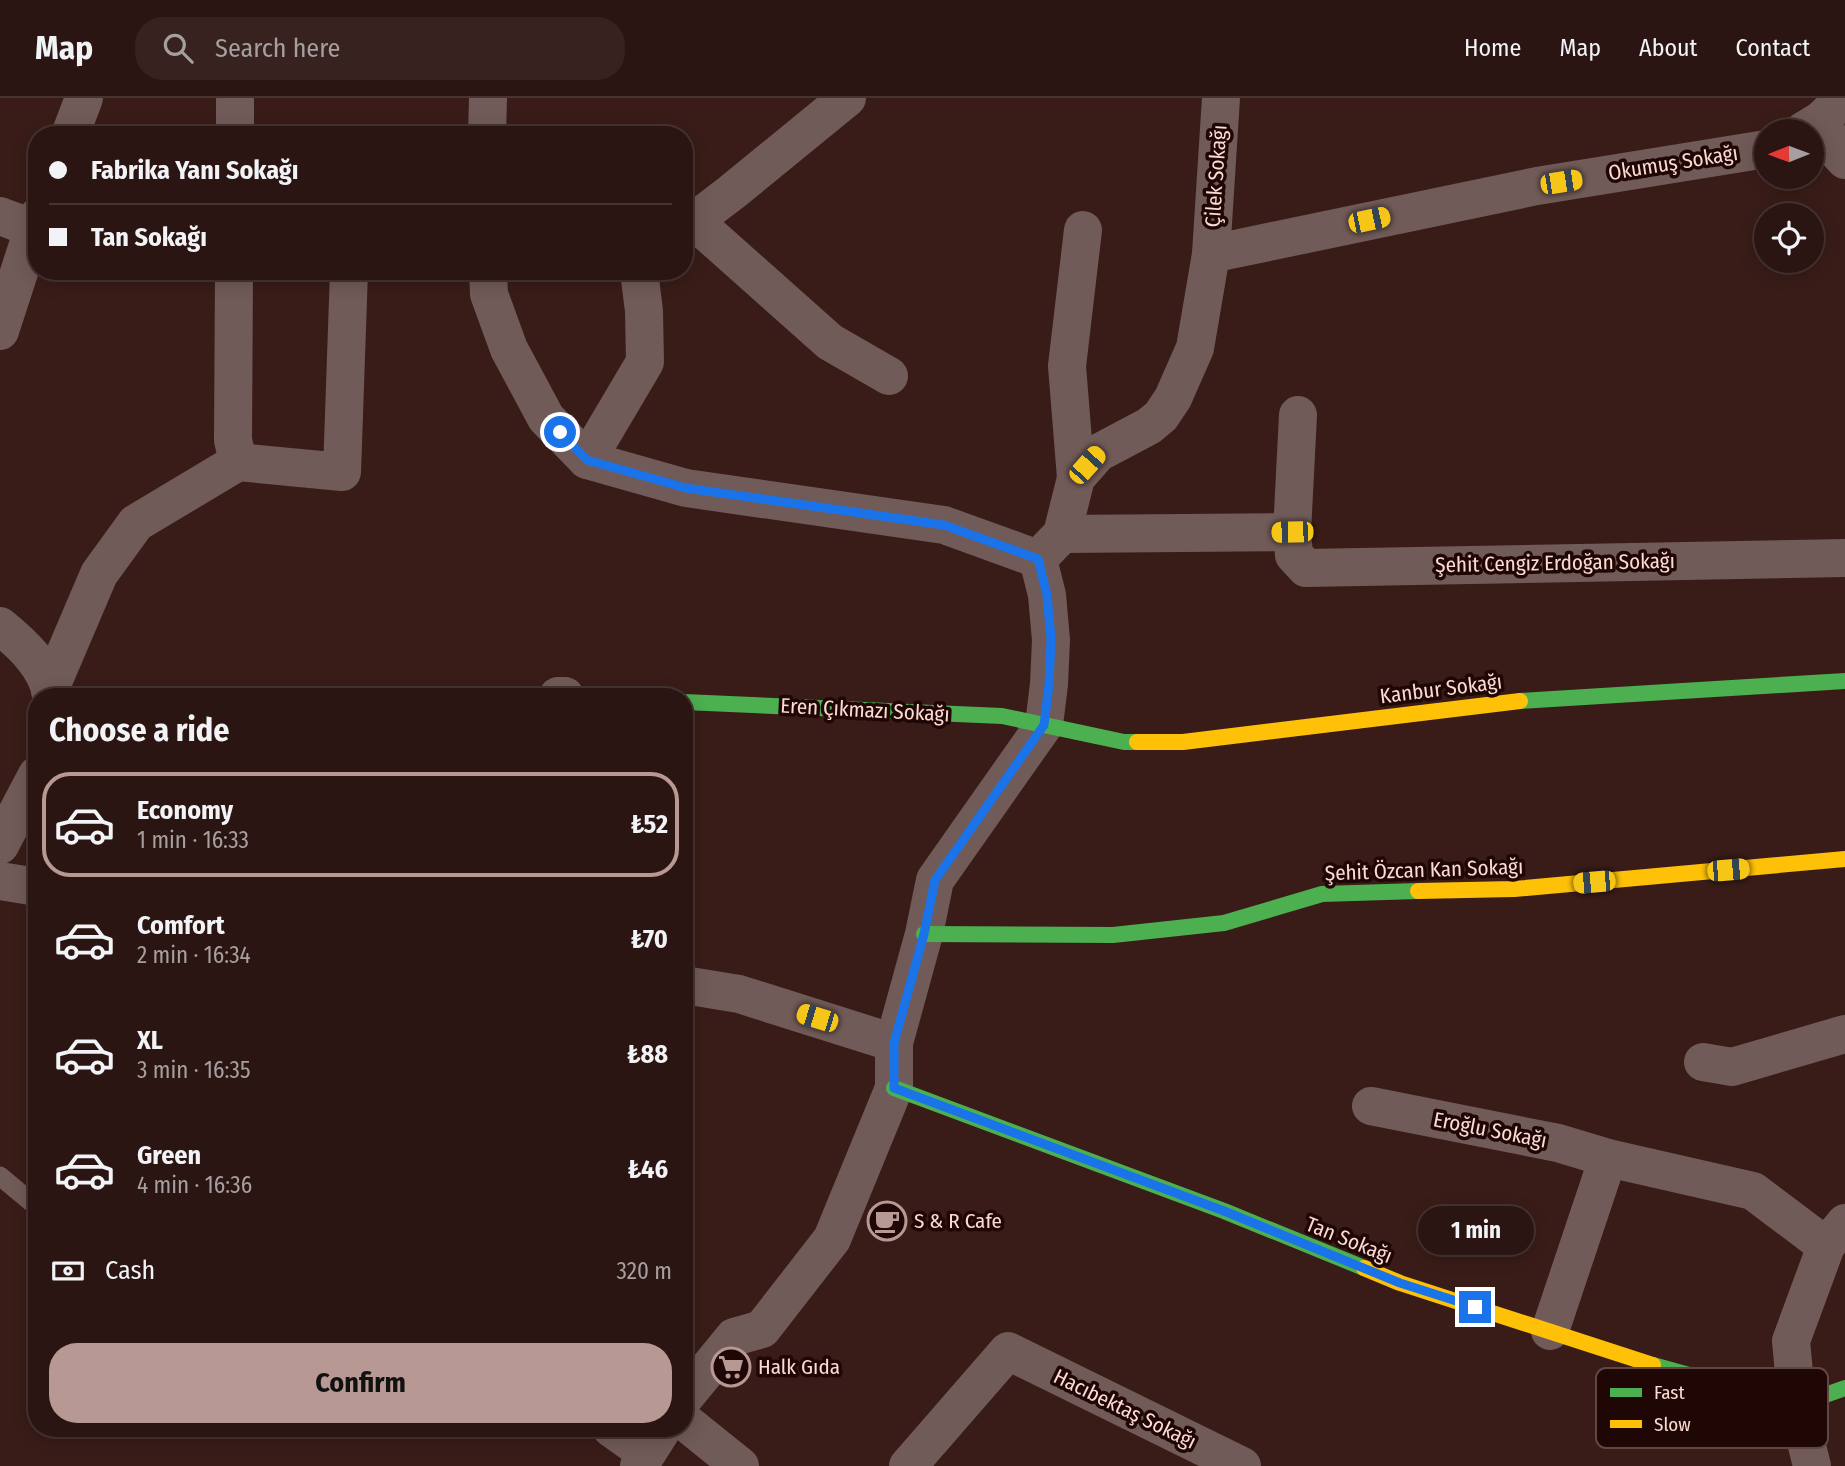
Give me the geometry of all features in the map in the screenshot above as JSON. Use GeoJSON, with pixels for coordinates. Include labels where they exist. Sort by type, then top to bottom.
{"type":"FeatureCollection","features":[{"type":"Feature","properties":{"kind":"street"},"geometry":{"type":"LineString","coordinates":[[73,126],[84,98]]}},
{"type":"Feature","properties":{"kind":"street"},"geometry":{"type":"LineString","coordinates":[[487,126],[488,98]]}},
{"type":"Feature","properties":{"kind":"street"},"geometry":{"type":"LineString","coordinates":[[693,220],[847,98]]}},
{"type":"Feature","properties":{"kind":"street","name":"Çilek Sokağı"},"geometry":{"type":"LineString","coordinates":[[1076,478],[1098,453],[1149,426],[1161,416],[1173,398],[1195,348],[1211,254],[1221,98]]}},
{"type":"Feature","properties":{"kind":"street"},"geometry":{"type":"LineString","coordinates":[[1823,116],[1835,149],[1845,160]]}},
{"type":"Feature","properties":{"kind":"street","name":"Okumuş Sokağı"},"geometry":{"type":"LineString","coordinates":[[1211,254],[1537,186],[1754,151]]}},
{"type":"Feature","properties":{"kind":"street"},"geometry":{"type":"LineString","coordinates":[[0,331],[23,220]]}},
{"type":"Feature","properties":{"kind":"street"},"geometry":{"type":"LineString","coordinates":[[693,226],[830,342],[889,376]]}},
{"type":"Feature","properties":{"kind":"street"},"geometry":{"type":"LineString","coordinates":[[693,1387],[734,1337],[762,1329],[832,1239],[894,1088],[894,1043],[924,934],[935,880],[1044,725],[1051,639],[1047,595],[1050,547],[1076,478],[1067,366],[1083,230]]}},
{"type":"Feature","properties":{"kind":"street"},"geometry":{"type":"LineString","coordinates":[[234,280],[233,440],[238,462]]}},
{"type":"Feature","properties":{"kind":"street"},"geometry":{"type":"LineString","coordinates":[[53,688],[99,574],[136,523],[238,462],[342,472],[349,280]]}},
{"type":"Feature","properties":{"kind":"street"},"geometry":{"type":"LineString","coordinates":[[488,280],[489,294],[509,349],[546,418],[587,460],[686,488],[944,525],[1050,547],[1292,532]]}},
{"type":"Feature","properties":{"kind":"street"},"geometry":{"type":"LineString","coordinates":[[587,460],[645,362],[640,280]]}},
{"type":"Feature","properties":{"kind":"street","name":"Şehit Cengiz Erdoğan Sokağı"},"geometry":{"type":"LineString","coordinates":[[1298,415],[1292,532],[1294,555],[1306,568],[1845,558]]}},
{"type":"Feature","properties":{"kind":"street"},"geometry":{"type":"LineString","coordinates":[[0,626],[22,645],[37,663],[49,688]]}},
{"type":"Feature","properties":{"kind":"street","name":"Kanbur Sokağı"},"geometry":{"type":"LineString","coordinates":[[1044,725],[1124,742],[1184,742],[1496,702],[1845,681]]}},
{"type":"Feature","properties":{"kind":"street","name":"Eren Çıkmazı Sokağı"},"geometry":{"type":"LineString","coordinates":[[693,702],[1002,716],[1044,725]]}},
{"type":"Feature","properties":{"kind":"street"},"geometry":{"type":"LineString","coordinates":[[0,845],[28,792]]}},
{"type":"Feature","properties":{"kind":"street","name":"Şehit Özcan Kan Sokağı"},"geometry":{"type":"LineString","coordinates":[[924,934],[1113,935],[1224,923],[1321,894],[1514,889],[1845,859]]}},
{"type":"Feature","properties":{"kind":"street"},"geometry":{"type":"LineString","coordinates":[[0,881],[28,886]]}},
{"type":"Feature","properties":{"kind":"street"},"geometry":{"type":"LineString","coordinates":[[693,986],[739,994],[894,1043]]}},
{"type":"Feature","properties":{"kind":"street"},"geometry":{"type":"LineString","coordinates":[[1703,1062],[1732,1067],[1845,1034]]}},
{"type":"Feature","properties":{"kind":"street","name":"Tan Sokağı"},"geometry":{"type":"LineString","coordinates":[[894,1088],[1224,1211],[1400,1283],[1662,1368]]}},
{"type":"Feature","properties":{"kind":"street","name":"Eroğlu Sokağı"},"geometry":{"type":"LineString","coordinates":[[1371,1106],[1558,1143],[1608,1158],[1753,1191],[1836,1235]]}},
{"type":"Feature","properties":{"kind":"street"},"geometry":{"type":"LineString","coordinates":[[1550,1331],[1608,1158]]}},
{"type":"Feature","properties":{"kind":"street"},"geometry":{"type":"LineString","coordinates":[[1794,1368],[1791,1341],[1836,1235]]}},
{"type":"Feature","properties":{"kind":"street","name":"Hacıbektaş Sokağı"},"geometry":{"type":"LineString","coordinates":[[908,1466],[1008,1352],[1242,1466]]}},
{"type":"Feature","properties":{"kind":"street"},"geometry":{"type":"LineString","coordinates":[[1828,1394],[1845,1388]]}},
{"type":"Feature","properties":{"kind":"street"},"geometry":{"type":"LineString","coordinates":[[693,1428],[740,1466]]}},
{"type":"Feature","properties":{"kind":"street"},"geometry":{"type":"LineString","coordinates":[[627,1437],[649,1449]]}},
{"type":"Feature","properties":{"kind":"street"},"geometry":{"type":"LineString","coordinates":[[1808,1448],[1812,1466]]}},
{"type":"Feature","properties":{"kind":"lane"},"geometry":{"type":"LineString","coordinates":[[0,1176],[28,1199]]}},
{"type":"Feature","properties":{"kind":"traffic: fast"},"geometry":{"type":"LineString","coordinates":[[1520,701],[1845,681]]}},
{"type":"Feature","properties":{"kind":"traffic: fast"},"geometry":{"type":"LineString","coordinates":[[693,702],[1002,716],[1124,742],[1137,742]]}},
{"type":"Feature","properties":{"kind":"traffic: fast"},"geometry":{"type":"LineString","coordinates":[[924,934],[1113,935],[1224,923],[1322,894],[1418,891]]}},
{"type":"Feature","properties":{"kind":"traffic: fast"},"geometry":{"type":"LineString","coordinates":[[894,1088],[1224,1211],[1364,1268]]}},
{"type":"Feature","properties":{"kind":"traffic: fast"},"geometry":{"type":"LineString","coordinates":[[1653,1365],[1664,1368]]}},
{"type":"Feature","properties":{"kind":"traffic: fast"},"geometry":{"type":"LineString","coordinates":[[1828,1394],[1845,1388]]}},
{"type":"Feature","properties":{"kind":"traffic: slow"},"geometry":{"type":"LineString","coordinates":[[1137,742],[1183,742],[1520,701]]}},
{"type":"Feature","properties":{"kind":"traffic: slow"},"geometry":{"type":"LineString","coordinates":[[1418,891],[1514,889],[1845,859]]}},
{"type":"Feature","properties":{"kind":"traffic: slow"},"geometry":{"type":"LineString","coordinates":[[1364,1268],[1400,1283],[1653,1365]]}},
{"type":"Feature","properties":{"kind":"place","name":"S & R Cafe"},"geometry":{"type":"Point","coordinates":[887,1221]}},
{"type":"Feature","properties":{"kind":"place","name":"Halk Gıda"},"geometry":{"type":"Point","coordinates":[731,1367]}},
{"type":"Feature","properties":{"kind":"route"},"geometry":{"type":"LineString","coordinates":[[560,432],[587,460],[614,469],[686,488],[944,525],[1038,559],[1047,595],[1051,639],[1044,725],[935,880],[924,934],[894,1043],[894,1088],[1224,1211],[1400,1283],[1475,1307]]}}]}
